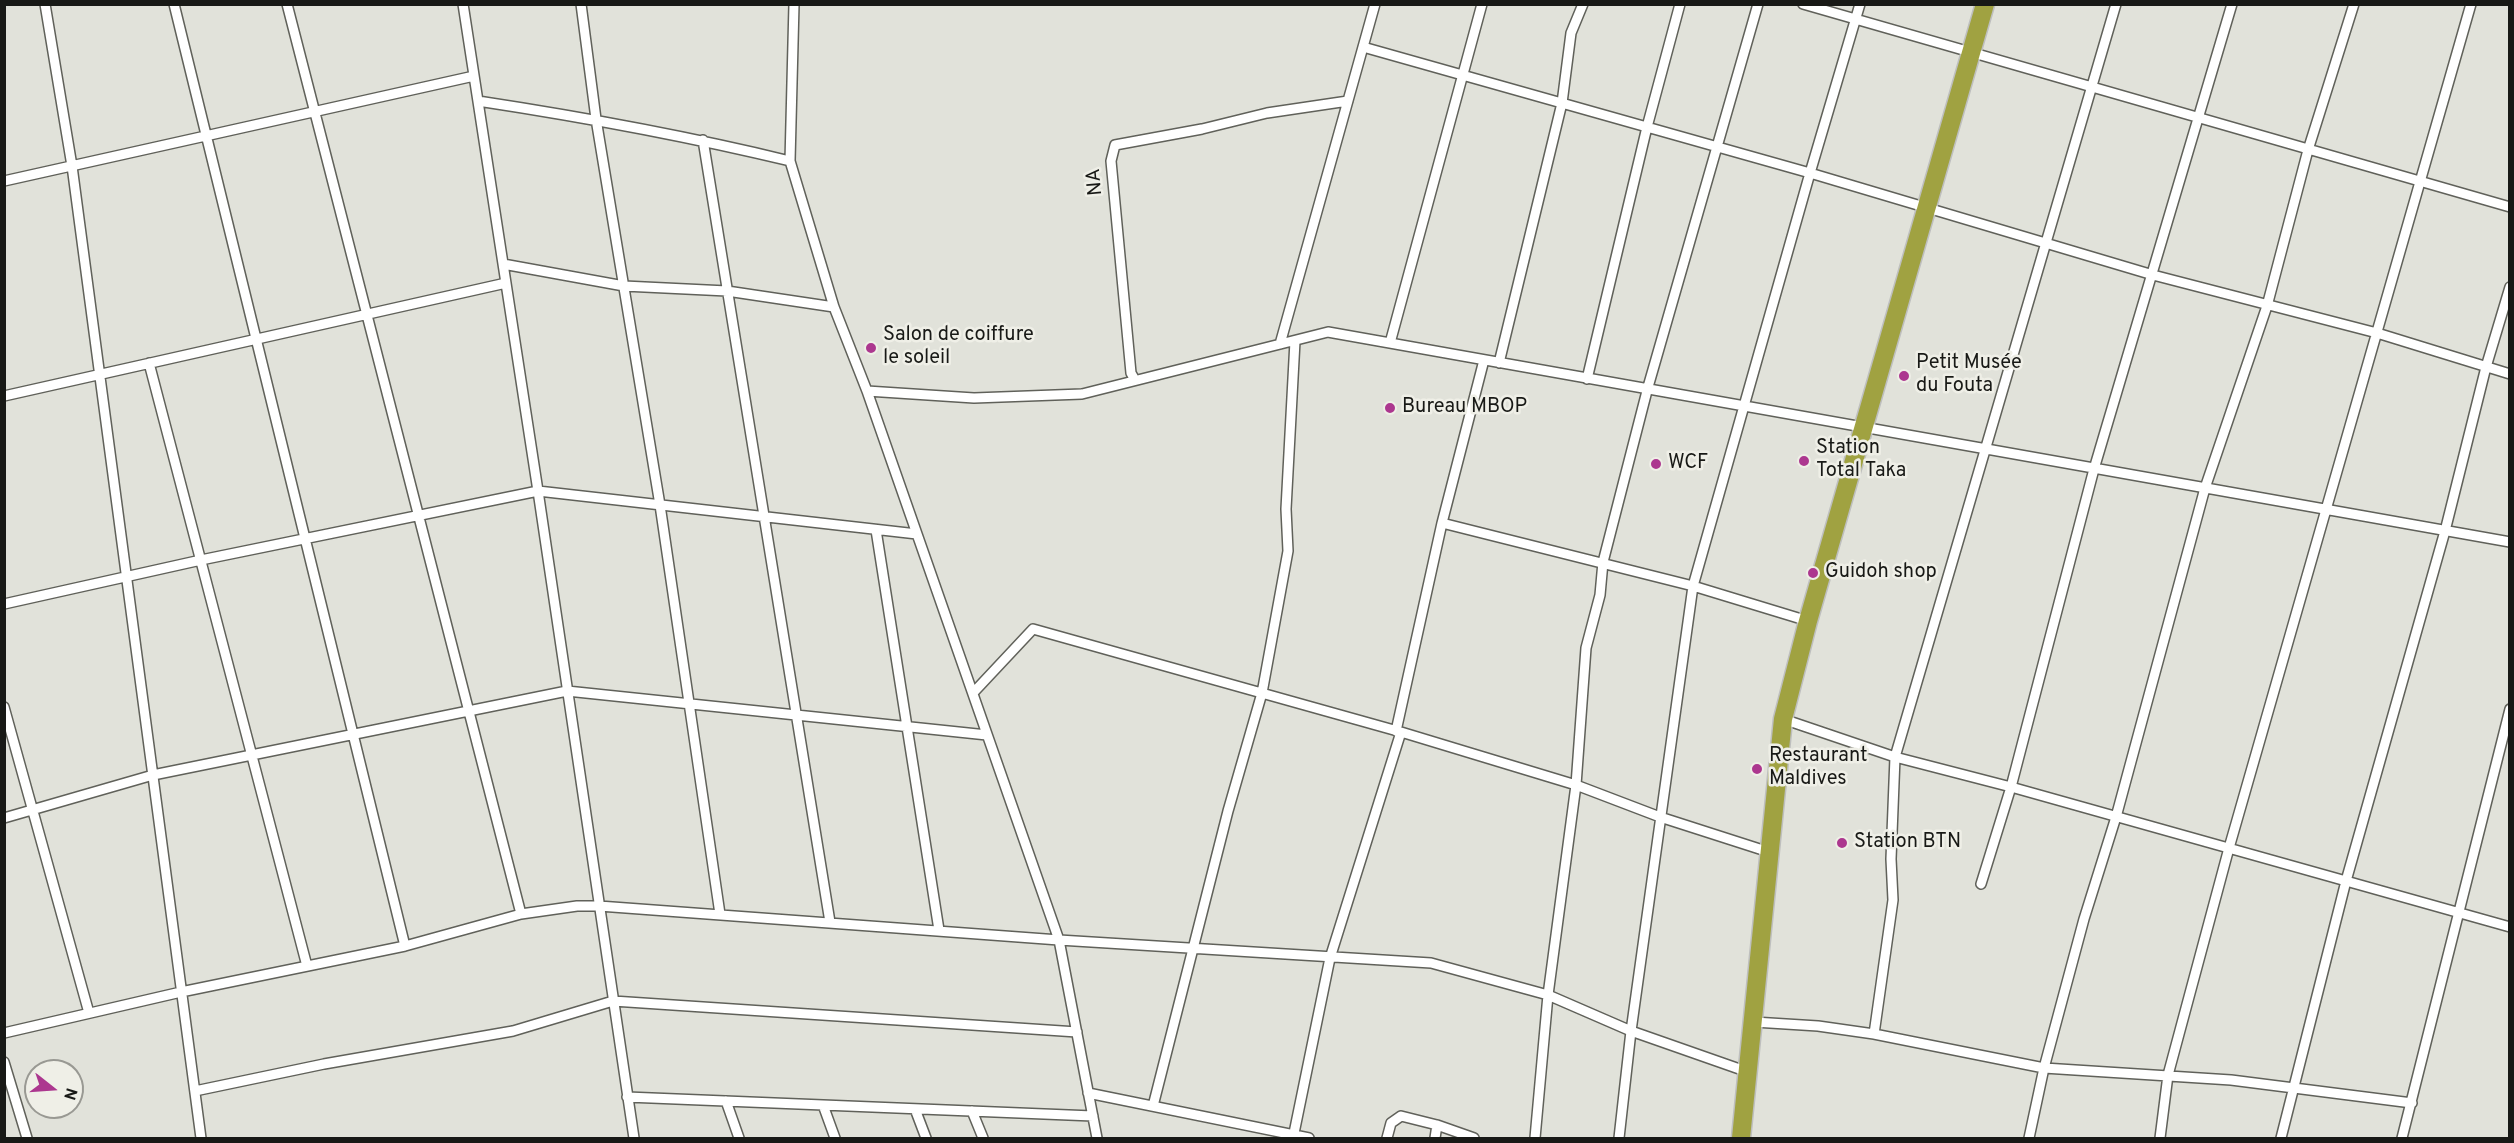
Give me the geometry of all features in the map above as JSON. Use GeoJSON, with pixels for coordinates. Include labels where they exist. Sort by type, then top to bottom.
{"type":"FeatureCollection","features":[{"type":"Feature","properties":{"kind":"highway"},"geometry":{"type":"LineString","coordinates":[[1741,1138],[1783,719],[1808,621],[1929,207],[1985,4]]}},
{"type":"Feature","properties":{"kind":"street"},"geometry":{"type":"LineString","coordinates":[[45,4],[72,166],[201,1138]]}},
{"type":"Feature","properties":{"kind":"street"},"geometry":{"type":"LineString","coordinates":[[174,4],[405,946]]}},
{"type":"Feature","properties":{"kind":"street"},"geometry":{"type":"LineString","coordinates":[[287,4],[521,914]]}},
{"type":"Feature","properties":{"kind":"street"},"geometry":{"type":"LineString","coordinates":[[463,4],[634,1138]]}},
{"type":"Feature","properties":{"kind":"street"},"geometry":{"type":"LineString","coordinates":[[580,4],[596,119],[660,505],[720,914]]}},
{"type":"Feature","properties":{"kind":"street"},"geometry":{"type":"LineString","coordinates":[[794,4],[790,161],[834,307],[867,391],[1059,940],[1097,1138]]}},
{"type":"Feature","properties":{"kind":"street"},"geometry":{"type":"LineString","coordinates":[[1280,345],[1375,4]]}},
{"type":"Feature","properties":{"kind":"street"},"geometry":{"type":"LineString","coordinates":[[1390,343],[1482,4]]}},
{"type":"Feature","properties":{"kind":"street"},"geometry":{"type":"LineString","coordinates":[[1499,363],[1563,103],[1571,33],[1583,4]]}},
{"type":"Feature","properties":{"kind":"street"},"geometry":{"type":"LineString","coordinates":[[1587,378],[1647,127],[1680,4]]}},
{"type":"Feature","properties":{"kind":"street"},"geometry":{"type":"LineString","coordinates":[[1535,1138],[1548,995],[1576,785],[1586,648],[1600,595],[1603,562],[1648,387],[1758,4]]}},
{"type":"Feature","properties":{"kind":"street"},"geometry":{"type":"LineString","coordinates":[[1803,4],[2510,207]]}},
{"type":"Feature","properties":{"kind":"street"},"geometry":{"type":"LineString","coordinates":[[1619,1138],[1631,1031],[1693,586],[1743,405],[1860,4]]}},
{"type":"Feature","properties":{"kind":"street"},"geometry":{"type":"LineString","coordinates":[[1874,1034],[1893,900],[1891,860],[1895,757],[2116,4]]}},
{"type":"Feature","properties":{"kind":"street"},"geometry":{"type":"LineString","coordinates":[[1981,884],[2011,787],[2094,469],[2232,4]]}},
{"type":"Feature","properties":{"kind":"street"},"geometry":{"type":"LineString","coordinates":[[2029,1138],[2044,1068],[2084,919],[2116,817],[2205,488],[2267,306],[2308,150],[2354,4]]}},
{"type":"Feature","properties":{"kind":"street"},"geometry":{"type":"LineString","coordinates":[[2160,1138],[2168,1075],[2229,848],[2471,4]]}},
{"type":"Feature","properties":{"kind":"street"},"geometry":{"type":"LineString","coordinates":[[1363,47],[1929,207],[2153,275],[2377,333],[2510,374]]}},
{"type":"Feature","properties":{"kind":"street"},"geometry":{"type":"LineString","coordinates":[[4,181],[474,76]]}},
{"type":"Feature","properties":{"kind":"street"},"geometry":{"type":"LineString","coordinates":[[478,101],[596,119],[703,140],[790,161]]}},
{"type":"Feature","properties":{"kind":"street","name":"NA"},"geometry":{"type":"LineString","coordinates":[[1135,380],[1131,372],[1111,161],[1116,145],[1202,129],[1267,113],[1348,101]]}},
{"type":"Feature","properties":{"kind":"street"},"geometry":{"type":"LineString","coordinates":[[703,140],[830,922]]}},
{"type":"Feature","properties":{"kind":"street"},"geometry":{"type":"LineString","coordinates":[[503,264],[624,286],[727,291],[834,307]]}},
{"type":"Feature","properties":{"kind":"street"},"geometry":{"type":"LineString","coordinates":[[4,396],[506,284]]}},
{"type":"Feature","properties":{"kind":"street"},"geometry":{"type":"LineString","coordinates":[[2281,1138],[2346,882],[2445,531],[2486,367],[2510,287]]}},
{"type":"Feature","properties":{"kind":"street"},"geometry":{"type":"LineString","coordinates":[[867,391],[974,398],[1083,393],[1328,332],[1648,387],[1864,428],[2510,542]]}},
{"type":"Feature","properties":{"kind":"street"},"geometry":{"type":"LineString","coordinates":[[1153,1106],[1195,949],[1228,811],[1262,693],[1288,551],[1286,509],[1295,341]]}},
{"type":"Feature","properties":{"kind":"street"},"geometry":{"type":"LineString","coordinates":[[1293,1137],[1330,957],[1399,732],[1442,523],[1484,360]]}},
{"type":"Feature","properties":{"kind":"street"},"geometry":{"type":"LineString","coordinates":[[149,363],[307,966]]}},
{"type":"Feature","properties":{"kind":"street"},"geometry":{"type":"LineString","coordinates":[[4,604],[201,560],[538,491],[917,534]]}},
{"type":"Feature","properties":{"kind":"street"},"geometry":{"type":"LineString","coordinates":[[1442,523],[1693,586],[1808,621]]}},
{"type":"Feature","properties":{"kind":"street"},"geometry":{"type":"LineString","coordinates":[[876,530],[939,930]]}},
{"type":"Feature","properties":{"kind":"street"},"geometry":{"type":"LineString","coordinates":[[973,693],[1034,629],[1399,732],[1576,785],[1660,817],[1769,852]]}},
{"type":"Feature","properties":{"kind":"street"},"geometry":{"type":"LineString","coordinates":[[4,818],[153,775],[567,691],[987,735]]}},
{"type":"Feature","properties":{"kind":"street"},"geometry":{"type":"LineString","coordinates":[[4,707],[89,1013]]}},
{"type":"Feature","properties":{"kind":"street"},"geometry":{"type":"LineString","coordinates":[[2402,1138],[2510,710]]}},
{"type":"Feature","properties":{"kind":"street"},"geometry":{"type":"LineString","coordinates":[[1783,719],[1895,757],[2011,787],[2510,927]]}},
{"type":"Feature","properties":{"kind":"street"},"geometry":{"type":"LineString","coordinates":[[4,1033],[182,992],[405,946],[521,914],[577,906],[599,906],[1059,940],[1431,963],[1548,995],[1631,1031],[1748,1072]]}},
{"type":"Feature","properties":{"kind":"street"},"geometry":{"type":"LineString","coordinates":[[195,1091],[324,1064],[513,1031],[613,1001],[1077,1032]]}},
{"type":"Feature","properties":{"kind":"street"},"geometry":{"type":"LineString","coordinates":[[1754,1022],[1818,1026],[1874,1034],[2044,1068],[2231,1080],[2412,1103]]}},
{"type":"Feature","properties":{"kind":"street"},"geometry":{"type":"LineString","coordinates":[[4,1062],[27,1138]]}},
{"type":"Feature","properties":{"kind":"street"},"geometry":{"type":"LineString","coordinates":[[1088,1093],[1293,1137],[1309,1138]]}},
{"type":"Feature","properties":{"kind":"street"},"geometry":{"type":"LineString","coordinates":[[627,1096],[1093,1116]]}},
{"type":"Feature","properties":{"kind":"street"},"geometry":{"type":"LineString","coordinates":[[726,1101],[739,1138]]}},
{"type":"Feature","properties":{"kind":"street"},"geometry":{"type":"LineString","coordinates":[[823,1105],[835,1138]]}},
{"type":"Feature","properties":{"kind":"street"},"geometry":{"type":"LineString","coordinates":[[915,1108],[926,1138]]}},
{"type":"Feature","properties":{"kind":"street"},"geometry":{"type":"LineString","coordinates":[[972,1111],[983,1138]]}},
{"type":"Feature","properties":{"kind":"street"},"geometry":{"type":"LineString","coordinates":[[1387,1138],[1391,1123],[1401,1116],[1474,1138]]}},
{"type":"Feature","properties":{"kind":"street"},"geometry":{"type":"LineString","coordinates":[[1435,1138],[1437,1125]]}},
{"type":"Feature","properties":{"kind":"place","name":"Salon de coiffure le soleil"},"geometry":{"type":"Point","coordinates":[871,348]}},
{"type":"Feature","properties":{"kind":"place","name":"Petit Musée du Fouta"},"geometry":{"type":"Point","coordinates":[1904,376]}},
{"type":"Feature","properties":{"kind":"place","name":"Bureau MBOP"},"geometry":{"type":"Point","coordinates":[1390,408]}},
{"type":"Feature","properties":{"kind":"place","name":"Station Total Taka"},"geometry":{"type":"Point","coordinates":[1804,461]}},
{"type":"Feature","properties":{"kind":"place","name":"WCF"},"geometry":{"type":"Point","coordinates":[1656,464]}},
{"type":"Feature","properties":{"kind":"place","name":"Guidoh shop"},"geometry":{"type":"Point","coordinates":[1813,573]}},
{"type":"Feature","properties":{"kind":"place","name":"Restaurant Maldives"},"geometry":{"type":"Point","coordinates":[1757,769]}},
{"type":"Feature","properties":{"kind":"place","name":"Station BTN"},"geometry":{"type":"Point","coordinates":[1842,843]}}]}
